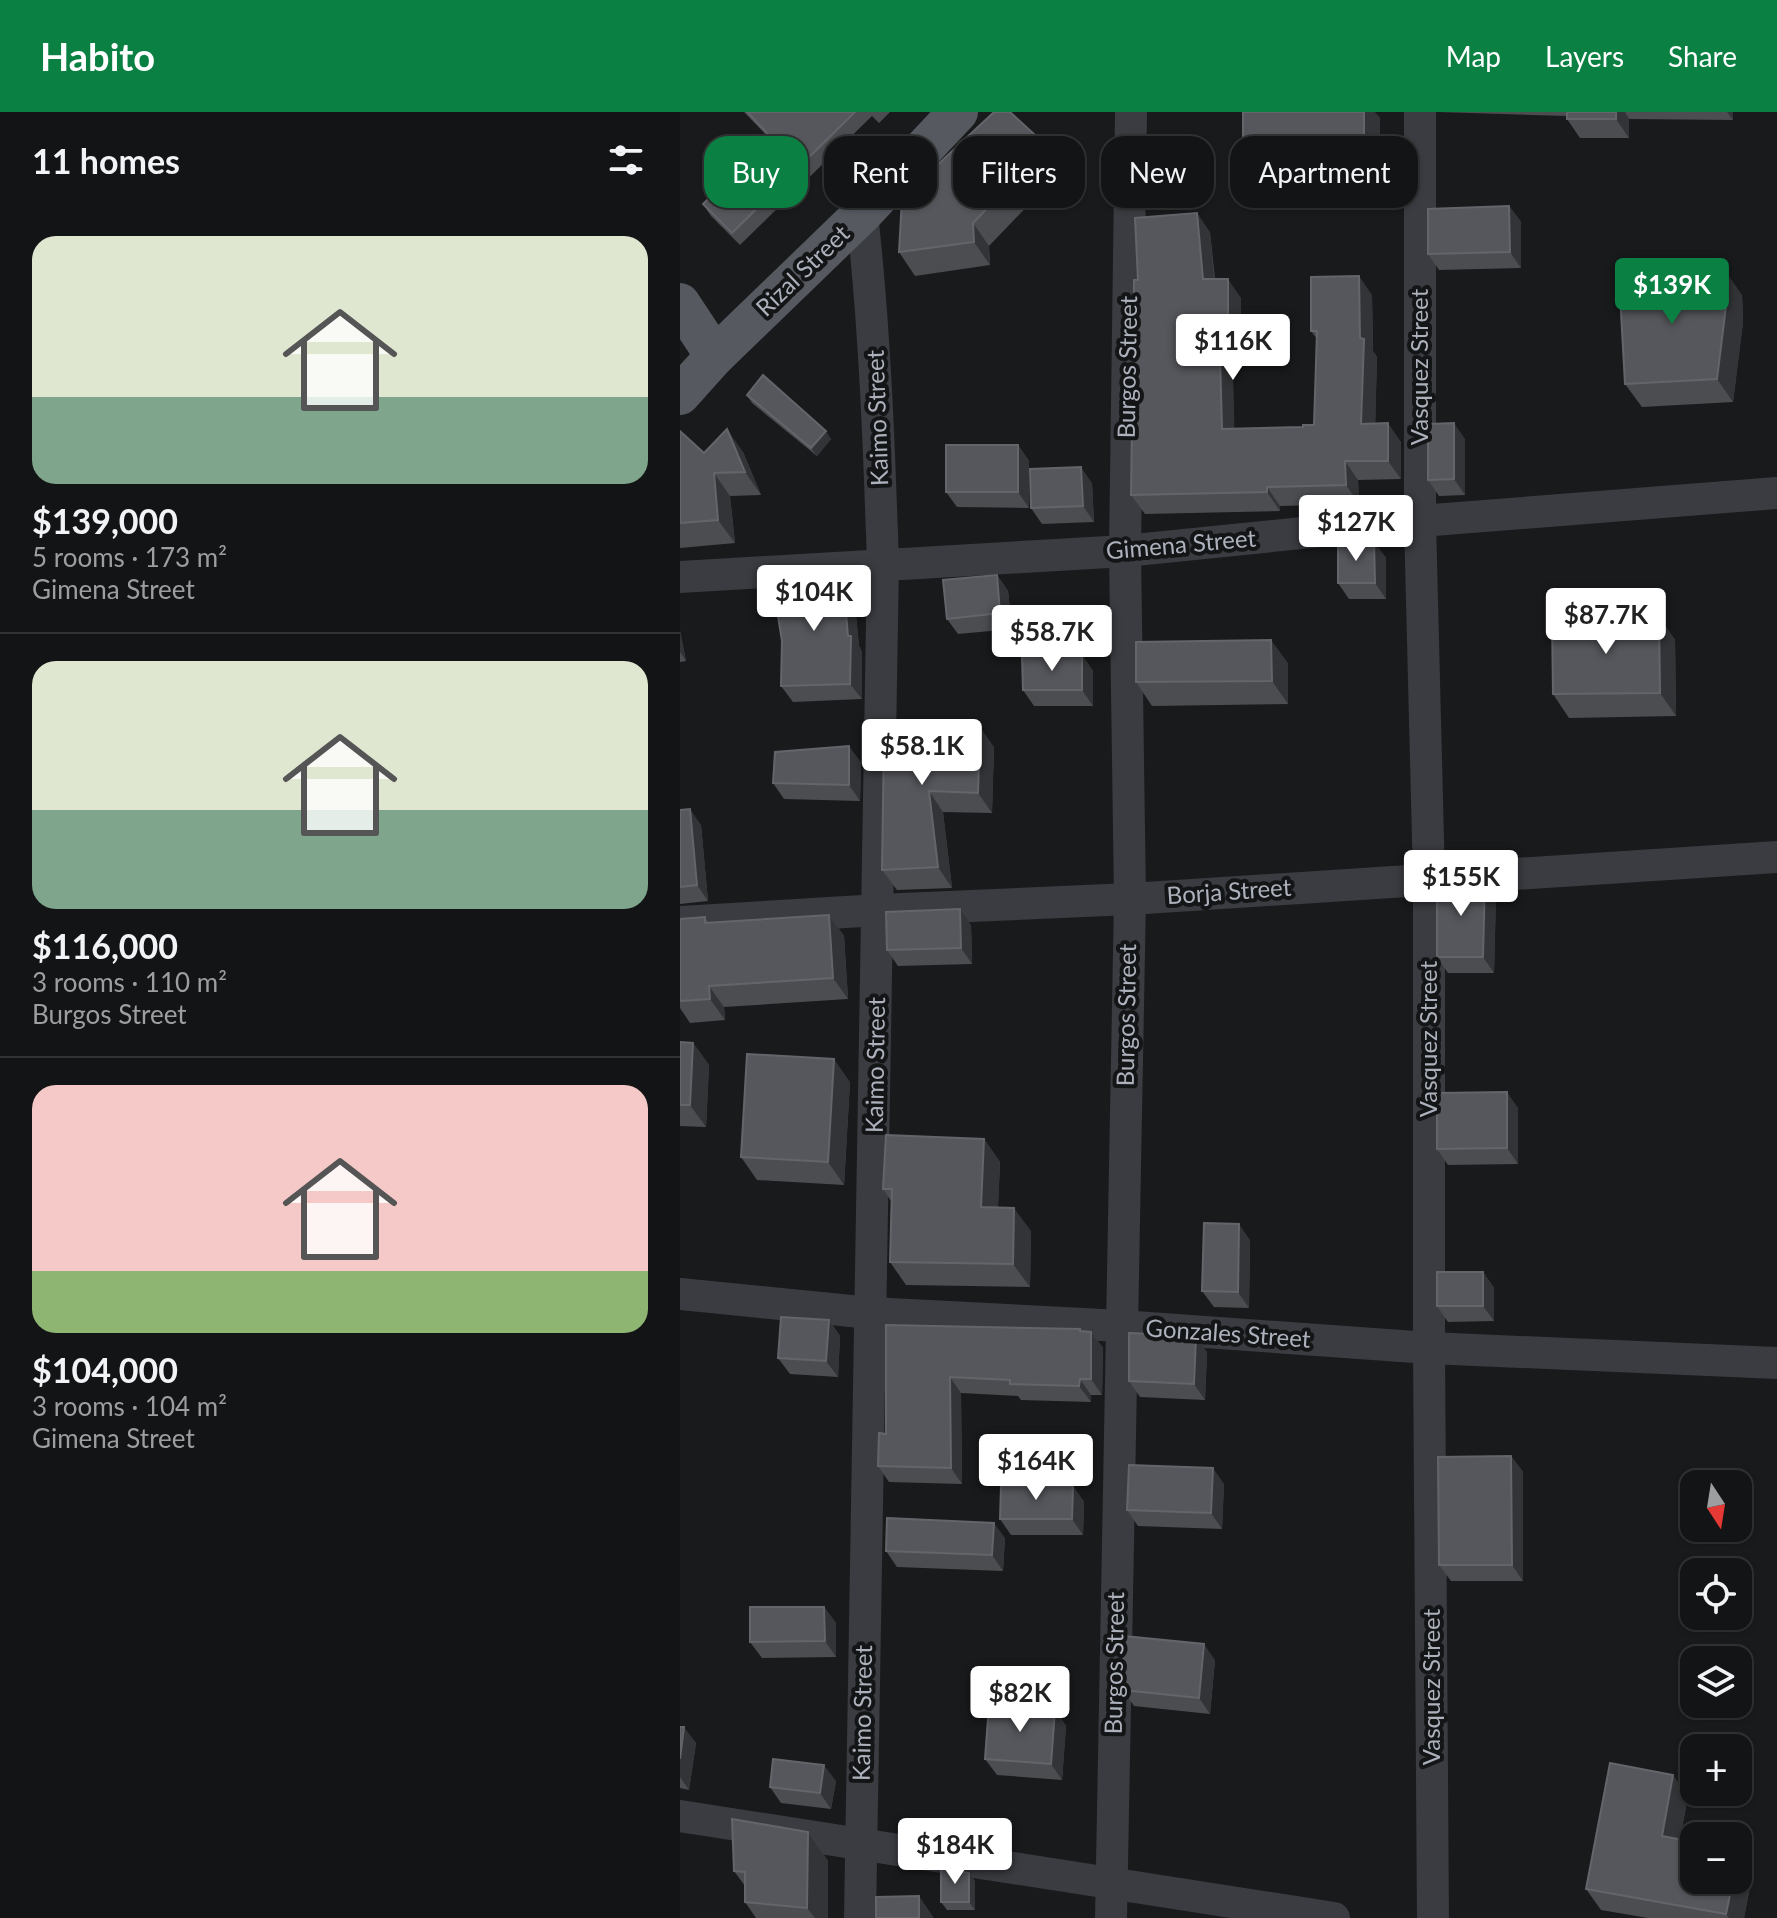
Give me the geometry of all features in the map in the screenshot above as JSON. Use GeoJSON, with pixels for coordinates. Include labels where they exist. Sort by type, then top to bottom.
{"type":"FeatureCollection","features":[{"type":"Feature","properties":{"kind":"main road","name":"Rizal Street"},"geometry":{"type":"LineString","coordinates":[[680,395],[715,356],[862,214],[958,112]]}},
{"type":"Feature","properties":{"kind":"main road"},"geometry":{"type":"LineString","coordinates":[[680,303],[715,356]]}},
{"type":"Feature","properties":{"kind":"street","name":"Burgos Street"},"geometry":{"type":"LineString","coordinates":[[1111,1918],[1130,899],[1125,551],[1131,112]]}},
{"type":"Feature","properties":{"kind":"street","name":"Vasquez Street"},"geometry":{"type":"LineString","coordinates":[[1420,112],[1420,521],[1429,879],[1433,1918]]}},
{"type":"Feature","properties":{"kind":"street","name":"Kaimo Street"},"geometry":{"type":"LineString","coordinates":[[860,1918],[883,563],[876,360],[862,214]]}},
{"type":"Feature","properties":{"kind":"street","name":"Gimena Street"},"geometry":{"type":"LineString","coordinates":[[680,577],[1125,551],[1420,521],[1777,493]]}},
{"type":"Feature","properties":{"kind":"street","name":"Borja Street"},"geometry":{"type":"LineString","coordinates":[[680,922],[1130,899],[1777,857]]}},
{"type":"Feature","properties":{"kind":"street","name":"Gonzales Street"},"geometry":{"type":"LineString","coordinates":[[680,1294],[871,1313],[1121,1326],[1429,1348],[1777,1363]]}},
{"type":"Feature","properties":{"kind":"street"},"geometry":{"type":"LineString","coordinates":[[680,1816],[1334,1918]]}},
{"type":"Feature","properties":{"kind":"building"},"geometry":{"type":"Polygon","coordinates":[[[747,112],[855,112],[831,136],[824,136],[824,142],[808,158],[808,136],[770,136],[747,112]]]}},
{"type":"Feature","properties":{"kind":"building"},"geometry":{"type":"Polygon","coordinates":[[[994,112],[1010,112],[1036,136],[968,136],[994,112]]]}},
{"type":"Feature","properties":{"kind":"building"},"geometry":{"type":"Polygon","coordinates":[[[1243,112],[1364,112],[1364,136],[1243,136],[1243,112]]]}},
{"type":"Feature","properties":{"kind":"building"},"geometry":{"type":"Polygon","coordinates":[[[1567,112],[1616,112],[1616,119],[1567,119],[1567,112]]]}},
{"type":"Feature","properties":{"kind":"building"},"geometry":{"type":"Polygon","coordinates":[[[953,150],[953,208],[987,208],[973,223],[974,242],[899,252],[901,208],[937,208],[937,165],[953,150]]]}},
{"type":"Feature","properties":{"kind":"building"},"geometry":{"type":"Polygon","coordinates":[[[1509,206],[1510,252],[1428,254],[1428,209],[1509,206]]]}},
{"type":"Feature","properties":{"kind":"building"},"geometry":{"type":"Polygon","coordinates":[[[707,208],[757,208],[732,233],[707,208]]]}},
{"type":"Feature","properties":{"kind":"building"},"geometry":{"type":"Polygon","coordinates":[[[1197,213],[1203,279],[1228,279],[1228,320],[1219,320],[1222,429],[1314,425],[1317,331],[1311,331],[1311,277],[1359,276],[1360,338],[1364,339],[1361,424],[1388,423],[1388,461],[1345,461],[1346,485],[1267,487],[1267,492],[1131,495],[1134,280],[1138,280],[1135,218],[1197,213]]]}},
{"type":"Feature","properties":{"kind":"building"},"geometry":{"type":"Polygon","coordinates":[[[1726,272],[1727,298],[1717,379],[1625,384],[1619,276],[1726,272]]]}},
{"type":"Feature","properties":{"kind":"building"},"geometry":{"type":"Polygon","coordinates":[[[763,375],[826,431],[811,448],[747,395],[763,375]]]}},
{"type":"Feature","properties":{"kind":"building"},"geometry":{"type":"Polygon","coordinates":[[[1454,423],[1454,479],[1428,480],[1428,424],[1454,423]]]}},
{"type":"Feature","properties":{"kind":"building"},"geometry":{"type":"Polygon","coordinates":[[[727,429],[745,472],[714,473],[718,520],[680,523],[680,431],[704,453],[727,429]]]}},
{"type":"Feature","properties":{"kind":"building"},"geometry":{"type":"Polygon","coordinates":[[[946,445],[1018,445],[1018,492],[946,492],[946,445]]]}},
{"type":"Feature","properties":{"kind":"building"},"geometry":{"type":"Polygon","coordinates":[[[1081,467],[1083,506],[1031,508],[1030,469],[1081,467]]]}},
{"type":"Feature","properties":{"kind":"building"},"geometry":{"type":"Polygon","coordinates":[[[1338,542],[1374,542],[1375,583],[1338,583],[1338,542]]]}},
{"type":"Feature","properties":{"kind":"building"},"geometry":{"type":"Polygon","coordinates":[[[997,575],[1000,613],[947,619],[943,580],[997,575]]]}},
{"type":"Feature","properties":{"kind":"building"},"geometry":{"type":"Polygon","coordinates":[[[843,579],[848,636],[851,636],[850,684],[781,686],[782,641],[773,585],[843,579]]]}},
{"type":"Feature","properties":{"kind":"building"},"geometry":{"type":"Polygon","coordinates":[[[1659,617],[1660,693],[1553,694],[1552,619],[1659,617]]]}},
{"type":"Feature","properties":{"kind":"building"},"geometry":{"type":"Polygon","coordinates":[[[1271,640],[1272,681],[1136,682],[1136,642],[1271,640]]]}},
{"type":"Feature","properties":{"kind":"building"},"geometry":{"type":"Polygon","coordinates":[[[1082,655],[1082,690],[1023,690],[1022,656],[1082,655]]]}},
{"type":"Feature","properties":{"kind":"building"},"geometry":{"type":"Polygon","coordinates":[[[887,724],[980,727],[978,793],[929,791],[938,867],[882,870],[884,739],[887,739],[887,724]]]}},
{"type":"Feature","properties":{"kind":"building"},"geometry":{"type":"Polygon","coordinates":[[[849,746],[849,785],[773,783],[775,752],[849,746]]]}},
{"type":"Feature","properties":{"kind":"building"},"geometry":{"type":"Polygon","coordinates":[[[690,809],[697,885],[680,887],[680,810],[690,809]]]}},
{"type":"Feature","properties":{"kind":"building"},"geometry":{"type":"Polygon","coordinates":[[[1485,878],[1483,957],[1437,957],[1437,881],[1485,878]]]}},
{"type":"Feature","properties":{"kind":"building"},"geometry":{"type":"Polygon","coordinates":[[[960,909],[961,948],[887,950],[886,912],[960,909]]]}},
{"type":"Feature","properties":{"kind":"building"},"geometry":{"type":"Polygon","coordinates":[[[829,915],[833,978],[709,986],[710,999],[680,1001],[680,919],[705,917],[705,923],[829,915]]]}},
{"type":"Feature","properties":{"kind":"building"},"geometry":{"type":"Polygon","coordinates":[[[680,1042],[693,1043],[690,1105],[680,1105],[680,1042]]]}},
{"type":"Feature","properties":{"kind":"building"},"geometry":{"type":"Polygon","coordinates":[[[747,1054],[834,1059],[828,1162],[741,1157],[747,1054]]]}},
{"type":"Feature","properties":{"kind":"building"},"geometry":{"type":"Polygon","coordinates":[[[1507,1092],[1507,1148],[1437,1149],[1437,1093],[1507,1092]]]}},
{"type":"Feature","properties":{"kind":"building"},"geometry":{"type":"Polygon","coordinates":[[[886,1135],[984,1139],[981,1207],[1014,1208],[1013,1264],[890,1262],[892,1189],[883,1189],[886,1135]]]}},
{"type":"Feature","properties":{"kind":"building"},"geometry":{"type":"Polygon","coordinates":[[[1204,1223],[1239,1224],[1238,1292],[1202,1291],[1204,1223]]]}},
{"type":"Feature","properties":{"kind":"building"},"geometry":{"type":"Polygon","coordinates":[[[1437,1272],[1483,1272],[1483,1306],[1437,1306],[1437,1272]]]}},
{"type":"Feature","properties":{"kind":"building"},"geometry":{"type":"Polygon","coordinates":[[[781,1317],[829,1320],[826,1361],[778,1358],[781,1317]]]}},
{"type":"Feature","properties":{"kind":"building"},"geometry":{"type":"Polygon","coordinates":[[[886,1325],[1080,1329],[1091,1332],[1091,1379],[1080,1379],[1079,1386],[1010,1384],[1010,1380],[950,1377],[951,1468],[878,1466],[879,1433],[886,1434],[886,1325]]]}},
{"type":"Feature","properties":{"kind":"building"},"geometry":{"type":"Polygon","coordinates":[[[1129,1333],[1196,1336],[1194,1384],[1129,1381],[1129,1333]]]}},
{"type":"Feature","properties":{"kind":"building"},"geometry":{"type":"Polygon","coordinates":[[[1511,1456],[1512,1565],[1439,1565],[1438,1457],[1511,1456]]]}},
{"type":"Feature","properties":{"kind":"building"},"geometry":{"type":"Polygon","coordinates":[[[1129,1465],[1213,1468],[1211,1513],[1127,1510],[1129,1465]]]}},
{"type":"Feature","properties":{"kind":"building"},"geometry":{"type":"Polygon","coordinates":[[[1001,1486],[1073,1486],[1072,1519],[1000,1519],[1001,1486]]]}},
{"type":"Feature","properties":{"kind":"building"},"geometry":{"type":"Polygon","coordinates":[[[887,1518],[994,1523],[992,1555],[886,1551],[887,1518]]]}},
{"type":"Feature","properties":{"kind":"building"},"geometry":{"type":"Polygon","coordinates":[[[750,1607],[824,1607],[825,1641],[750,1642],[750,1607]]]}},
{"type":"Feature","properties":{"kind":"building"},"geometry":{"type":"Polygon","coordinates":[[[1124,1636],[1204,1644],[1199,1698],[1123,1690],[1124,1636]]]}},
{"type":"Feature","properties":{"kind":"building"},"geometry":{"type":"Polygon","coordinates":[[[989,1705],[1055,1710],[1051,1764],[985,1759],[989,1705]]]}},
{"type":"Feature","properties":{"kind":"building"},"geometry":{"type":"Polygon","coordinates":[[[680,1727],[684,1727],[680,1759],[680,1727]]]}},
{"type":"Feature","properties":{"kind":"building"},"geometry":{"type":"Polygon","coordinates":[[[773,1759],[824,1765],[820,1793],[770,1787],[773,1759]]]}},
{"type":"Feature","properties":{"kind":"building"},"geometry":{"type":"Polygon","coordinates":[[[1610,1763],[1673,1775],[1662,1836],[1680,1839],[1680,1894],[1730,1894],[1726,1914],[1586,1889],[1610,1763]]]}},
{"type":"Feature","properties":{"kind":"building"},"geometry":{"type":"Polygon","coordinates":[[[732,1819],[808,1832],[807,1908],[745,1902],[745,1872],[734,1871],[732,1819]]]}},
{"type":"Feature","properties":{"kind":"building"},"geometry":{"type":"Polygon","coordinates":[[[941,1869],[969,1873],[969,1902],[941,1902],[941,1869]]]}},
{"type":"Feature","properties":{"kind":"building"},"geometry":{"type":"Polygon","coordinates":[[[919,1896],[919,1918],[876,1918],[876,1897],[919,1896]]]}}]}
